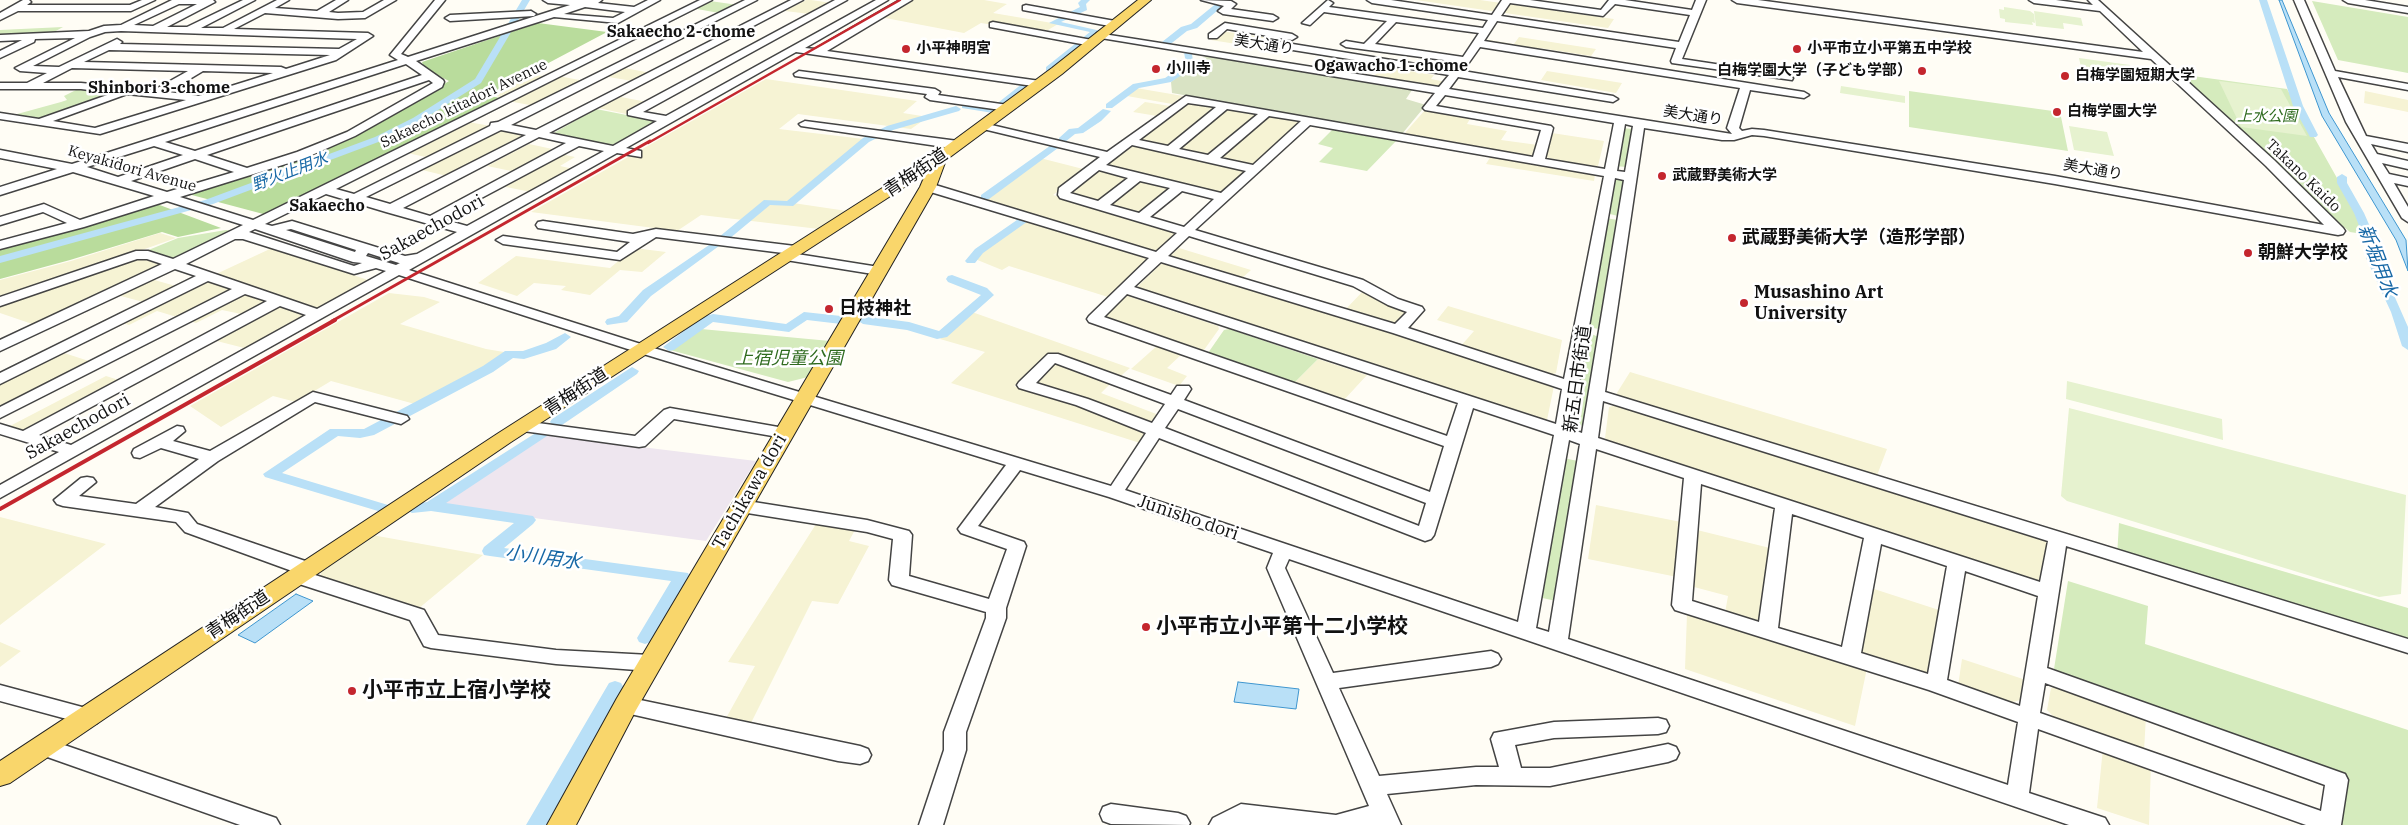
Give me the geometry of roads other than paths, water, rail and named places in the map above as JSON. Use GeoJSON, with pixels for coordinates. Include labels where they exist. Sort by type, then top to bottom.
{"type":"FeatureCollection","features":[{"type":"Feature","properties":{"kind":"main road","name":"青梅街道"},"geometry":{"type":"LineString","coordinates":[[0,775],[44,748],[302,572],[523,426],[939,158],[1040,84],[1090,40],[1115,24],[1145,0]]}},
{"type":"Feature","properties":{"kind":"main road","name":"Tachikawa dori"},"geometry":{"type":"LineString","coordinates":[[561,825],[626,705],[928,187],[939,158]]}},
{"type":"Feature","properties":{"kind":"street"},"geometry":{"type":"LineString","coordinates":[[0,17],[30,0],[56,0]]}},
{"type":"Feature","properties":{"kind":"street"},"geometry":{"type":"LineString","coordinates":[[16,8],[131,8],[150,0]]}},
{"type":"Feature","properties":{"kind":"street"},"geometry":{"type":"LineString","coordinates":[[187,31],[250,0]]}},
{"type":"Feature","properties":{"kind":"street"},"geometry":{"type":"LineString","coordinates":[[223,31],[284,0]]}},
{"type":"Feature","properties":{"kind":"street"},"geometry":{"type":"LineString","coordinates":[[319,14],[343,0]]}},
{"type":"Feature","properties":{"kind":"street"},"geometry":{"type":"LineString","coordinates":[[264,10],[338,16],[365,15],[391,0]]}},
{"type":"Feature","properties":{"kind":"street"},"geometry":{"type":"LineString","coordinates":[[0,245],[79,224],[307,152],[350,134],[438,85],[439,82],[408,61],[395,55],[440,0]]}},
{"type":"Feature","properties":{"kind":"street"},"geometry":{"type":"LineString","coordinates":[[538,13],[548,0],[635,10],[661,5]]}},
{"type":"Feature","properties":{"kind":"street"},"geometry":{"type":"LineString","coordinates":[[450,18],[550,15],[597,0]]}},
{"type":"Feature","properties":{"kind":"street","name":"Sakaecho kitadori Avenue"},"geometry":{"type":"LineString","coordinates":[[0,346],[174,264],[707,0]]}},
{"type":"Feature","properties":{"kind":"street"},"geometry":{"type":"LineString","coordinates":[[355,198],[752,0]]}},
{"type":"Feature","properties":{"kind":"street"},"geometry":{"type":"LineString","coordinates":[[392,209],[798,0]]}},
{"type":"Feature","properties":{"kind":"street"},"geometry":{"type":"LineString","coordinates":[[666,120],[632,113],[842,0]]}},
{"type":"Feature","properties":{"kind":"street","name":"Sakaechodori"},"geometry":{"type":"LineString","coordinates":[[0,492],[466,230],[883,0]]}},
{"type":"Feature","properties":{"kind":"street"},"geometry":{"type":"LineString","coordinates":[[816,53],[907,0]]}},
{"type":"Feature","properties":{"kind":"street"},"geometry":{"type":"LineString","coordinates":[[1016,0],[1115,24]]}},
{"type":"Feature","properties":{"kind":"street"},"geometry":{"type":"LineString","coordinates":[[1206,0],[1231,4],[1223,11],[1273,18]]}},
{"type":"Feature","properties":{"kind":"street"},"geometry":{"type":"LineString","coordinates":[[1372,0],[1682,46]]}},
{"type":"Feature","properties":{"kind":"street"},"geometry":{"type":"LineString","coordinates":[[1538,162],[1547,128],[1429,108],[1471,52],[1493,18],[1498,16],[1509,0],[1603,14],[1614,1],[1695,13]]}},
{"type":"Feature","properties":{"kind":"street"},"geometry":{"type":"LineString","coordinates":[[1701,0],[1676,61],[1788,78]]}},
{"type":"Feature","properties":{"kind":"street"},"geometry":{"type":"LineString","coordinates":[[1737,0],[2153,56]]}},
{"type":"Feature","properties":{"kind":"street"},"geometry":{"type":"LineString","coordinates":[[2034,0],[2103,9]]}},
{"type":"Feature","properties":{"kind":"street","name":"Takano Kaido"},"geometry":{"type":"LineString","coordinates":[[2093,0],[2270,163],[2338,231]]}},
{"type":"Feature","properties":{"kind":"street"},"geometry":{"type":"LineString","coordinates":[[2299,0],[2362,139],[2384,177],[2403,198],[2408,218]]}},
{"type":"Feature","properties":{"kind":"street"},"geometry":{"type":"LineString","coordinates":[[2348,0],[2403,4]]}},
{"type":"Feature","properties":{"kind":"street"},"geometry":{"type":"LineString","coordinates":[[121,28],[178,1],[212,1]]}},
{"type":"Feature","properties":{"kind":"street"},"geometry":{"type":"LineString","coordinates":[[30,86],[107,47],[212,1]]}},
{"type":"Feature","properties":{"kind":"street"},"geometry":{"type":"LineString","coordinates":[[1307,23],[1325,3],[1394,19],[1484,31]]}},
{"type":"Feature","properties":{"kind":"street"},"geometry":{"type":"LineString","coordinates":[[1026,8],[1067,13]]}},
{"type":"Feature","properties":{"kind":"street"},"geometry":{"type":"LineString","coordinates":[[0,191],[503,30],[515,16],[538,13],[615,21],[635,10]]}},
{"type":"Feature","properties":{"kind":"street"},"geometry":{"type":"LineString","coordinates":[[689,10],[825,32]]}},
{"type":"Feature","properties":{"kind":"street"},"geometry":{"type":"LineString","coordinates":[[304,35],[338,16]]}},
{"type":"Feature","properties":{"kind":"street"},"geometry":{"type":"LineString","coordinates":[[1367,46],[1394,19]]}},
{"type":"Feature","properties":{"kind":"street","name":"美大通り"},"geometry":{"type":"LineString","coordinates":[[993,25],[1443,90],[1728,138],[1752,132],[1774,135],[2054,180],[2338,231]]}},
{"type":"Feature","properties":{"kind":"street"},"geometry":{"type":"LineString","coordinates":[[1213,36],[1225,26],[1366,48],[1367,46],[1471,52],[1620,77],[1626,54]]}},
{"type":"Feature","properties":{"kind":"street"},"geometry":{"type":"LineString","coordinates":[[0,116],[96,132],[332,58],[368,36],[104,29],[20,68],[60,70]]}},
{"type":"Feature","properties":{"kind":"street"},"geometry":{"type":"LineString","coordinates":[[156,94],[264,32]]}},
{"type":"Feature","properties":{"kind":"street"},"geometry":{"type":"LineString","coordinates":[[0,38],[90,34]]}},
{"type":"Feature","properties":{"kind":"street"},"geometry":{"type":"LineString","coordinates":[[0,55],[42,35]]}},
{"type":"Feature","properties":{"kind":"street"},"geometry":{"type":"LineString","coordinates":[[1274,44],[1456,72],[1612,99]]}},
{"type":"Feature","properties":{"kind":"street"},"geometry":{"type":"LineString","coordinates":[[107,47],[341,52]]}},
{"type":"Feature","properties":{"kind":"street"},"geometry":{"type":"LineString","coordinates":[[794,49],[1040,84]]}},
{"type":"Feature","properties":{"kind":"street"},"geometry":{"type":"LineString","coordinates":[[588,60],[729,85]]}},
{"type":"Feature","properties":{"kind":"street"},"geometry":{"type":"LineString","coordinates":[[1694,80],[1699,64]]}},
{"type":"Feature","properties":{"kind":"street"},"geometry":{"type":"LineString","coordinates":[[71,65],[294,70]]}},
{"type":"Feature","properties":{"kind":"street"},"geometry":{"type":"LineString","coordinates":[[1622,66],[1744,91],[1803,100]]}},
{"type":"Feature","properties":{"kind":"street"},"geometry":{"type":"LineString","coordinates":[[799,74],[935,92],[930,97],[1008,108]]}},
{"type":"Feature","properties":{"kind":"street"},"geometry":{"type":"LineString","coordinates":[[118,181],[430,76]]}},
{"type":"Feature","properties":{"kind":"street"},"geometry":{"type":"LineString","coordinates":[[2333,76],[2408,87]]}},
{"type":"Feature","properties":{"kind":"street"},"geometry":{"type":"LineString","coordinates":[[2333,76],[2408,94]]}},
{"type":"Feature","properties":{"kind":"street"},"geometry":{"type":"LineString","coordinates":[[0,86],[81,86],[204,99]]}},
{"type":"Feature","properties":{"kind":"street"},"geometry":{"type":"LineString","coordinates":[[39,122],[127,91]]}},
{"type":"Feature","properties":{"kind":"street"},"geometry":{"type":"LineString","coordinates":[[1740,136],[1733,128],[1744,91]]}},
{"type":"Feature","properties":{"kind":"street"},"geometry":{"type":"LineString","coordinates":[[1398,330],[1417,310],[1392,302],[1358,284],[1064,195],[1063,191],[1186,99],[1303,118],[1308,121],[1630,177]]}},
{"type":"Feature","properties":{"kind":"street"},"geometry":{"type":"LineString","coordinates":[[1170,150],[1225,105]]}},
{"type":"Feature","properties":{"kind":"street"},"geometry":{"type":"LineString","coordinates":[[1211,159],[1266,112]]}},
{"type":"Feature","properties":{"kind":"street"},"geometry":{"type":"LineString","coordinates":[[466,119],[637,154]]}},
{"type":"Feature","properties":{"kind":"street","name":"新五日市街道"},"geometry":{"type":"LineString","coordinates":[[1526,630],[1569,386],[1620,120]]}},
{"type":"Feature","properties":{"kind":"street"},"geometry":{"type":"LineString","coordinates":[[1308,121],[1157,256],[1094,319],[1453,444]]}},
{"type":"Feature","properties":{"kind":"street","name":"新五日市街道"},"geometry":{"type":"LineString","coordinates":[[1558,641],[1604,336],[1639,123]]}},
{"type":"Feature","properties":{"kind":"street"},"geometry":{"type":"LineString","coordinates":[[805,124],[958,145]]}},
{"type":"Feature","properties":{"kind":"street"},"geometry":{"type":"LineString","coordinates":[[983,126],[1109,156]]}},
{"type":"Feature","properties":{"kind":"street"},"geometry":{"type":"LineString","coordinates":[[2362,139],[2408,148]]}},
{"type":"Feature","properties":{"kind":"street"},"geometry":{"type":"LineString","coordinates":[[1130,141],[1255,169]]}},
{"type":"Feature","properties":{"kind":"street"},"geometry":{"type":"LineString","coordinates":[[154,142],[247,172]]}},
{"type":"Feature","properties":{"kind":"street"},"geometry":{"type":"LineString","coordinates":[[431,220],[577,142]]}},
{"type":"Feature","properties":{"kind":"street","name":"Keyakidori Avenue"},"geometry":{"type":"LineString","coordinates":[[0,154],[74,167],[252,224],[269,230],[287,242]]}},
{"type":"Feature","properties":{"kind":"street"},"geometry":{"type":"LineString","coordinates":[[2372,157],[2408,165]]}},
{"type":"Feature","properties":{"kind":"street"},"geometry":{"type":"LineString","coordinates":[[1097,166],[1224,198]]}},
{"type":"Feature","properties":{"kind":"street"},"geometry":{"type":"LineString","coordinates":[[1100,206],[1137,177]]}},
{"type":"Feature","properties":{"kind":"street"},"geometry":{"type":"LineString","coordinates":[[2384,177],[2408,182]]}},
{"type":"Feature","properties":{"kind":"street"},"geometry":{"type":"LineString","coordinates":[[928,187],[1398,330],[1569,386]]}},
{"type":"Feature","properties":{"kind":"street"},"geometry":{"type":"LineString","coordinates":[[1141,218],[1179,187]]}},
{"type":"Feature","properties":{"kind":"street"},"geometry":{"type":"LineString","coordinates":[[323,189],[466,230]]}},
{"type":"Feature","properties":{"kind":"street"},"geometry":{"type":"LineString","coordinates":[[0,221],[44,208],[79,224]]}},
{"type":"Feature","properties":{"kind":"street"},"geometry":{"type":"LineString","coordinates":[[543,225],[633,238],[656,233],[790,253],[879,272]]}},
{"type":"Feature","properties":{"kind":"street"},"geometry":{"type":"LineString","coordinates":[[269,230],[292,226],[361,253]]}},
{"type":"Feature","properties":{"kind":"street"},"geometry":{"type":"LineString","coordinates":[[232,235],[244,235],[404,260],[418,258]]}},
{"type":"Feature","properties":{"kind":"street"},"geometry":{"type":"LineString","coordinates":[[503,240],[620,256],[647,235]]}},
{"type":"Feature","properties":{"kind":"street"},"geometry":{"type":"LineString","coordinates":[[287,242],[354,270],[375,264]]}},
{"type":"Feature","properties":{"kind":"street","name":"Junisho dori"},"geometry":{"type":"LineString","coordinates":[[361,253],[375,264],[642,349],[1115,493],[1526,630],[2097,825]]}},
{"type":"Feature","properties":{"kind":"street"},"geometry":{"type":"LineString","coordinates":[[0,302],[136,255],[148,255],[317,314]]}},
{"type":"Feature","properties":{"kind":"street"},"geometry":{"type":"LineString","coordinates":[[0,378],[207,276]]}},
{"type":"Feature","properties":{"kind":"street"},"geometry":{"type":"LineString","coordinates":[[0,413],[243,288]]}},
{"type":"Feature","properties":{"kind":"street"},"geometry":{"type":"LineString","coordinates":[[1124,288],[2048,592]]}},
{"type":"Feature","properties":{"kind":"street"},"geometry":{"type":"LineString","coordinates":[[26,435],[279,301]]}},
{"type":"Feature","properties":{"kind":"street"},"geometry":{"type":"LineString","coordinates":[[1580,333],[1594,332],[1604,336]]}},
{"type":"Feature","properties":{"kind":"street"},"geometry":{"type":"LineString","coordinates":[[1435,500],[1174,404],[1053,357],[1025,385],[1082,402],[1155,432],[1425,534],[1467,401]]}},
{"type":"Feature","properties":{"kind":"street"},"geometry":{"type":"LineString","coordinates":[[1115,493],[1183,389]]}},
{"type":"Feature","properties":{"kind":"street"},"geometry":{"type":"LineString","coordinates":[[1596,394],[2408,646]]}},
{"type":"Feature","properties":{"kind":"street"},"geometry":{"type":"LineString","coordinates":[[139,510],[212,457],[313,397],[396,418]]}},
{"type":"Feature","properties":{"kind":"street"},"geometry":{"type":"LineString","coordinates":[[523,426],[639,442],[670,413],[784,433]]}},
{"type":"Feature","properties":{"kind":"street"},"geometry":{"type":"LineString","coordinates":[[0,429],[26,435],[73,451]]}},
{"type":"Feature","properties":{"kind":"street"},"geometry":{"type":"LineString","coordinates":[[140,453],[177,431]]}},
{"type":"Feature","properties":{"kind":"street"},"geometry":{"type":"LineString","coordinates":[[159,442],[212,457]]}},
{"type":"Feature","properties":{"kind":"street"},"geometry":{"type":"LineString","coordinates":[[931,825],[955,750],[955,732],[996,618],[996,608],[1017,546],[967,529],[1017,462]]}},
{"type":"Feature","properties":{"kind":"street"},"geometry":{"type":"LineString","coordinates":[[1693,476],[1682,605],[1768,630],[2030,715],[2330,825],[2337,780],[2036,672]]}},
{"type":"Feature","properties":{"kind":"street"},"geometry":{"type":"LineString","coordinates":[[86,482],[63,500],[182,517],[192,528],[417,615],[431,641],[556,657],[650,664]]}},
{"type":"Feature","properties":{"kind":"street"},"geometry":{"type":"LineString","coordinates":[[741,506],[867,526],[903,535],[899,580],[996,608]]}},
{"type":"Feature","properties":{"kind":"street"},"geometry":{"type":"LineString","coordinates":[[1768,630],[1784,506]]}},
{"type":"Feature","properties":{"kind":"street"},"geometry":{"type":"LineString","coordinates":[[1850,656],[1874,534]]}},
{"type":"Feature","properties":{"kind":"street"},"geometry":{"type":"LineString","coordinates":[[2017,798],[2058,538]]}},
{"type":"Feature","properties":{"kind":"street"},"geometry":{"type":"LineString","coordinates":[[1220,825],[1241,814],[1336,825],[1387,819],[1276,568],[1284,550]]}},
{"type":"Feature","properties":{"kind":"street"},"geometry":{"type":"LineString","coordinates":[[1936,684],[1957,563]]}},
{"type":"Feature","properties":{"kind":"street"},"geometry":{"type":"LineString","coordinates":[[1327,682],[1491,659]]}},
{"type":"Feature","properties":{"kind":"street"},"geometry":{"type":"LineString","coordinates":[[0,693],[89,717]]}},
{"type":"Feature","properties":{"kind":"street"},"geometry":{"type":"LineString","coordinates":[[626,705],[829,750],[860,755]]}},
{"type":"Feature","properties":{"kind":"street"},"geometry":{"type":"LineString","coordinates":[[1513,778],[1502,739],[1554,730],[1658,726]]}},
{"type":"Feature","properties":{"kind":"street"},"geometry":{"type":"LineString","coordinates":[[44,748],[268,825]]}},
{"type":"Feature","properties":{"kind":"street"},"geometry":{"type":"LineString","coordinates":[[1372,786],[1476,776],[1550,777],[1668,753]]}},
{"type":"Feature","properties":{"kind":"street"},"geometry":{"type":"LineString","coordinates":[[1111,814],[1181,824]]}},
{"type":"Feature","properties":{"kind":"water"},"geometry":{"type":"Polygon","coordinates":[[[2279,0],[2282,0],[2329,113],[2406,240],[2408,271],[2396,240],[2322,116],[2279,0]]]}},
{"type":"Feature","properties":{"kind":"water"},"geometry":{"type":"Polygon","coordinates":[[[296,594],[313,601],[255,643],[238,635],[296,594]]]}},
{"type":"Feature","properties":{"kind":"water"},"geometry":{"type":"Polygon","coordinates":[[[1238,682],[1299,689],[1296,709],[1234,702],[1238,682]]]}},
{"type":"Feature","properties":{"kind":"waterway","name":"野火止用水"},"geometry":{"type":"LineString","coordinates":[[0,260],[209,202],[378,139],[416,120],[478,81],[526,0]]}},
{"type":"Feature","properties":{"kind":"waterway"},"geometry":{"type":"LineString","coordinates":[[1049,69],[1097,31],[1053,23],[1084,8],[1082,3],[1086,0]]}},
{"type":"Feature","properties":{"kind":"waterway","name":"新堀用水"},"geometry":{"type":"LineString","coordinates":[[2263,0],[2298,106],[2313,135]]}},
{"type":"Feature","properties":{"kind":"waterway"},"geometry":{"type":"LineString","coordinates":[[1165,44],[1184,29],[1194,26],[1210,11],[1221,4]]}},
{"type":"Feature","properties":{"kind":"waterway"},"geometry":{"type":"LineString","coordinates":[[1109,106],[1136,86],[1168,80],[1191,65],[1188,50],[1173,48]]}},
{"type":"Feature","properties":{"kind":"waterway"},"geometry":{"type":"LineString","coordinates":[[1002,104],[1030,82]]}},
{"type":"Feature","properties":{"kind":"waterway"},"geometry":{"type":"LineString","coordinates":[[965,106],[993,110]]}},
{"type":"Feature","properties":{"kind":"waterway"},"geometry":{"type":"LineString","coordinates":[[745,221],[768,202],[789,204],[866,140],[890,128],[956,109]]}},
{"type":"Feature","properties":{"kind":"waterway"},"geometry":{"type":"LineString","coordinates":[[1062,140],[1072,131],[1080,131],[1106,111]]}},
{"type":"Feature","properties":{"kind":"waterway"},"geometry":{"type":"LineString","coordinates":[[985,197],[1054,146]]}},
{"type":"Feature","properties":{"kind":"waterway","name":"新堀用水"},"geometry":{"type":"LineString","coordinates":[[2342,177],[2342,183],[2359,213],[2376,254],[2372,258],[2397,312],[2408,346]]}},
{"type":"Feature","properties":{"kind":"waterway"},"geometry":{"type":"LineString","coordinates":[[971,261],[979,251],[1025,219],[1011,214]]}},
{"type":"Feature","properties":{"kind":"waterway"},"geometry":{"type":"LineString","coordinates":[[725,237],[740,225]]}},
{"type":"Feature","properties":{"kind":"waterway"},"geometry":{"type":"LineString","coordinates":[[611,322],[623,319],[647,293],[715,244]]}},
{"type":"Feature","properties":{"kind":"waterway"},"geometry":{"type":"LineString","coordinates":[[863,320],[909,326],[937,335],[943,334],[988,295],[983,291],[952,279]]}},
{"type":"Feature","properties":{"kind":"waterway"},"geometry":{"type":"LineString","coordinates":[[669,347],[706,320],[713,318],[789,328],[804,316],[841,320]]}},
{"type":"Feature","properties":{"kind":"waterway","name":"小川用水"},"geometry":{"type":"LineString","coordinates":[[383,508],[270,474],[335,432],[360,434],[369,432],[488,369],[510,354],[524,355],[551,346],[565,337]]}},
{"type":"Feature","properties":{"kind":"waterway","name":"小川用水"},"geometry":{"type":"LineString","coordinates":[[557,422],[632,371]]}},
{"type":"Feature","properties":{"kind":"waterway","name":"小川用水"},"geometry":{"type":"LineString","coordinates":[[431,506],[542,433]]}},
{"type":"Feature","properties":{"kind":"waterway"},"geometry":{"type":"LineString","coordinates":[[412,508],[431,506]]}},
{"type":"Feature","properties":{"kind":"waterway","name":"小川用水"},"geometry":{"type":"LineString","coordinates":[[431,506],[528,520],[490,551],[682,577],[645,638]]}},
{"type":"Feature","properties":{"kind":"waterway","name":"小川用水"},"geometry":{"type":"LineString","coordinates":[[536,825],[615,688]]}},
{"type":"Feature","properties":{"kind":"railway"},"geometry":{"type":"LineString","coordinates":[[648,143],[900,0]]}},
{"type":"Feature","properties":{"kind":"railway"},"geometry":{"type":"LineString","coordinates":[[332,321],[650,141]]}},
{"type":"Feature","properties":{"kind":"railway"},"geometry":{"type":"LineString","coordinates":[[0,509],[335,320]]}},
{"type":"Feature","properties":{"kind":"place","name":"小平神明宮"},"geometry":{"type":"Point","coordinates":[906,49]}},
{"type":"Feature","properties":{"kind":"place","name":"小平市立小平第五中学校"},"geometry":{"type":"Point","coordinates":[1797,49]}},
{"type":"Feature","properties":{"kind":"place","name":"小川寺"},"geometry":{"type":"Point","coordinates":[1156,69]}},
{"type":"Feature","properties":{"kind":"place","name":"白梅学園大学（子ども学部）"},"geometry":{"type":"Point","coordinates":[1922,71]}},
{"type":"Feature","properties":{"kind":"place","name":"白梅学園短期大学"},"geometry":{"type":"Point","coordinates":[2065,76]}},
{"type":"Feature","properties":{"kind":"place","name":"白梅学園大学"},"geometry":{"type":"Point","coordinates":[2057,112]}},
{"type":"Feature","properties":{"kind":"place","name":"武蔵野美術大学"},"geometry":{"type":"Point","coordinates":[1662,176]}},
{"type":"Feature","properties":{"kind":"place","name":"武蔵野美術大学（造形学部）"},"geometry":{"type":"Point","coordinates":[1732,238]}},
{"type":"Feature","properties":{"kind":"place","name":"朝鮮大学校"},"geometry":{"type":"Point","coordinates":[2248,253]}},
{"type":"Feature","properties":{"kind":"place","name":"Musashino Art University"},"geometry":{"type":"Point","coordinates":[1744,303]}},
{"type":"Feature","properties":{"kind":"place","name":"日枝神社"},"geometry":{"type":"Point","coordinates":[829,309]}},
{"type":"Feature","properties":{"kind":"place","name":"小平市立小平第十二小学校"},"geometry":{"type":"Point","coordinates":[1146,627]}},
{"type":"Feature","properties":{"kind":"place","name":"小平市立上宿小学校"},"geometry":{"type":"Point","coordinates":[352,691]}},
{"type":"Feature","properties":{"kind":"district","name":"Sakaecho 2-chome"},"geometry":{"type":"Point","coordinates":[681,32]}},
{"type":"Feature","properties":{"kind":"district","name":"Ogawacho 1-chome"},"geometry":{"type":"Point","coordinates":[1391,66]}},
{"type":"Feature","properties":{"kind":"district","name":"Shinbori 3-chome"},"geometry":{"type":"Point","coordinates":[159,88]}},
{"type":"Feature","properties":{"kind":"district","name":"Sakaecho"},"geometry":{"type":"Point","coordinates":[327,206]}},
{"type":"Feature","properties":{"kind":"park label","name":"上水公園"},"geometry":{"type":"Point","coordinates":[2267,117]}},
{"type":"Feature","properties":{"kind":"park label","name":"上宿児童公園"},"geometry":{"type":"Point","coordinates":[789,359]}}]}
